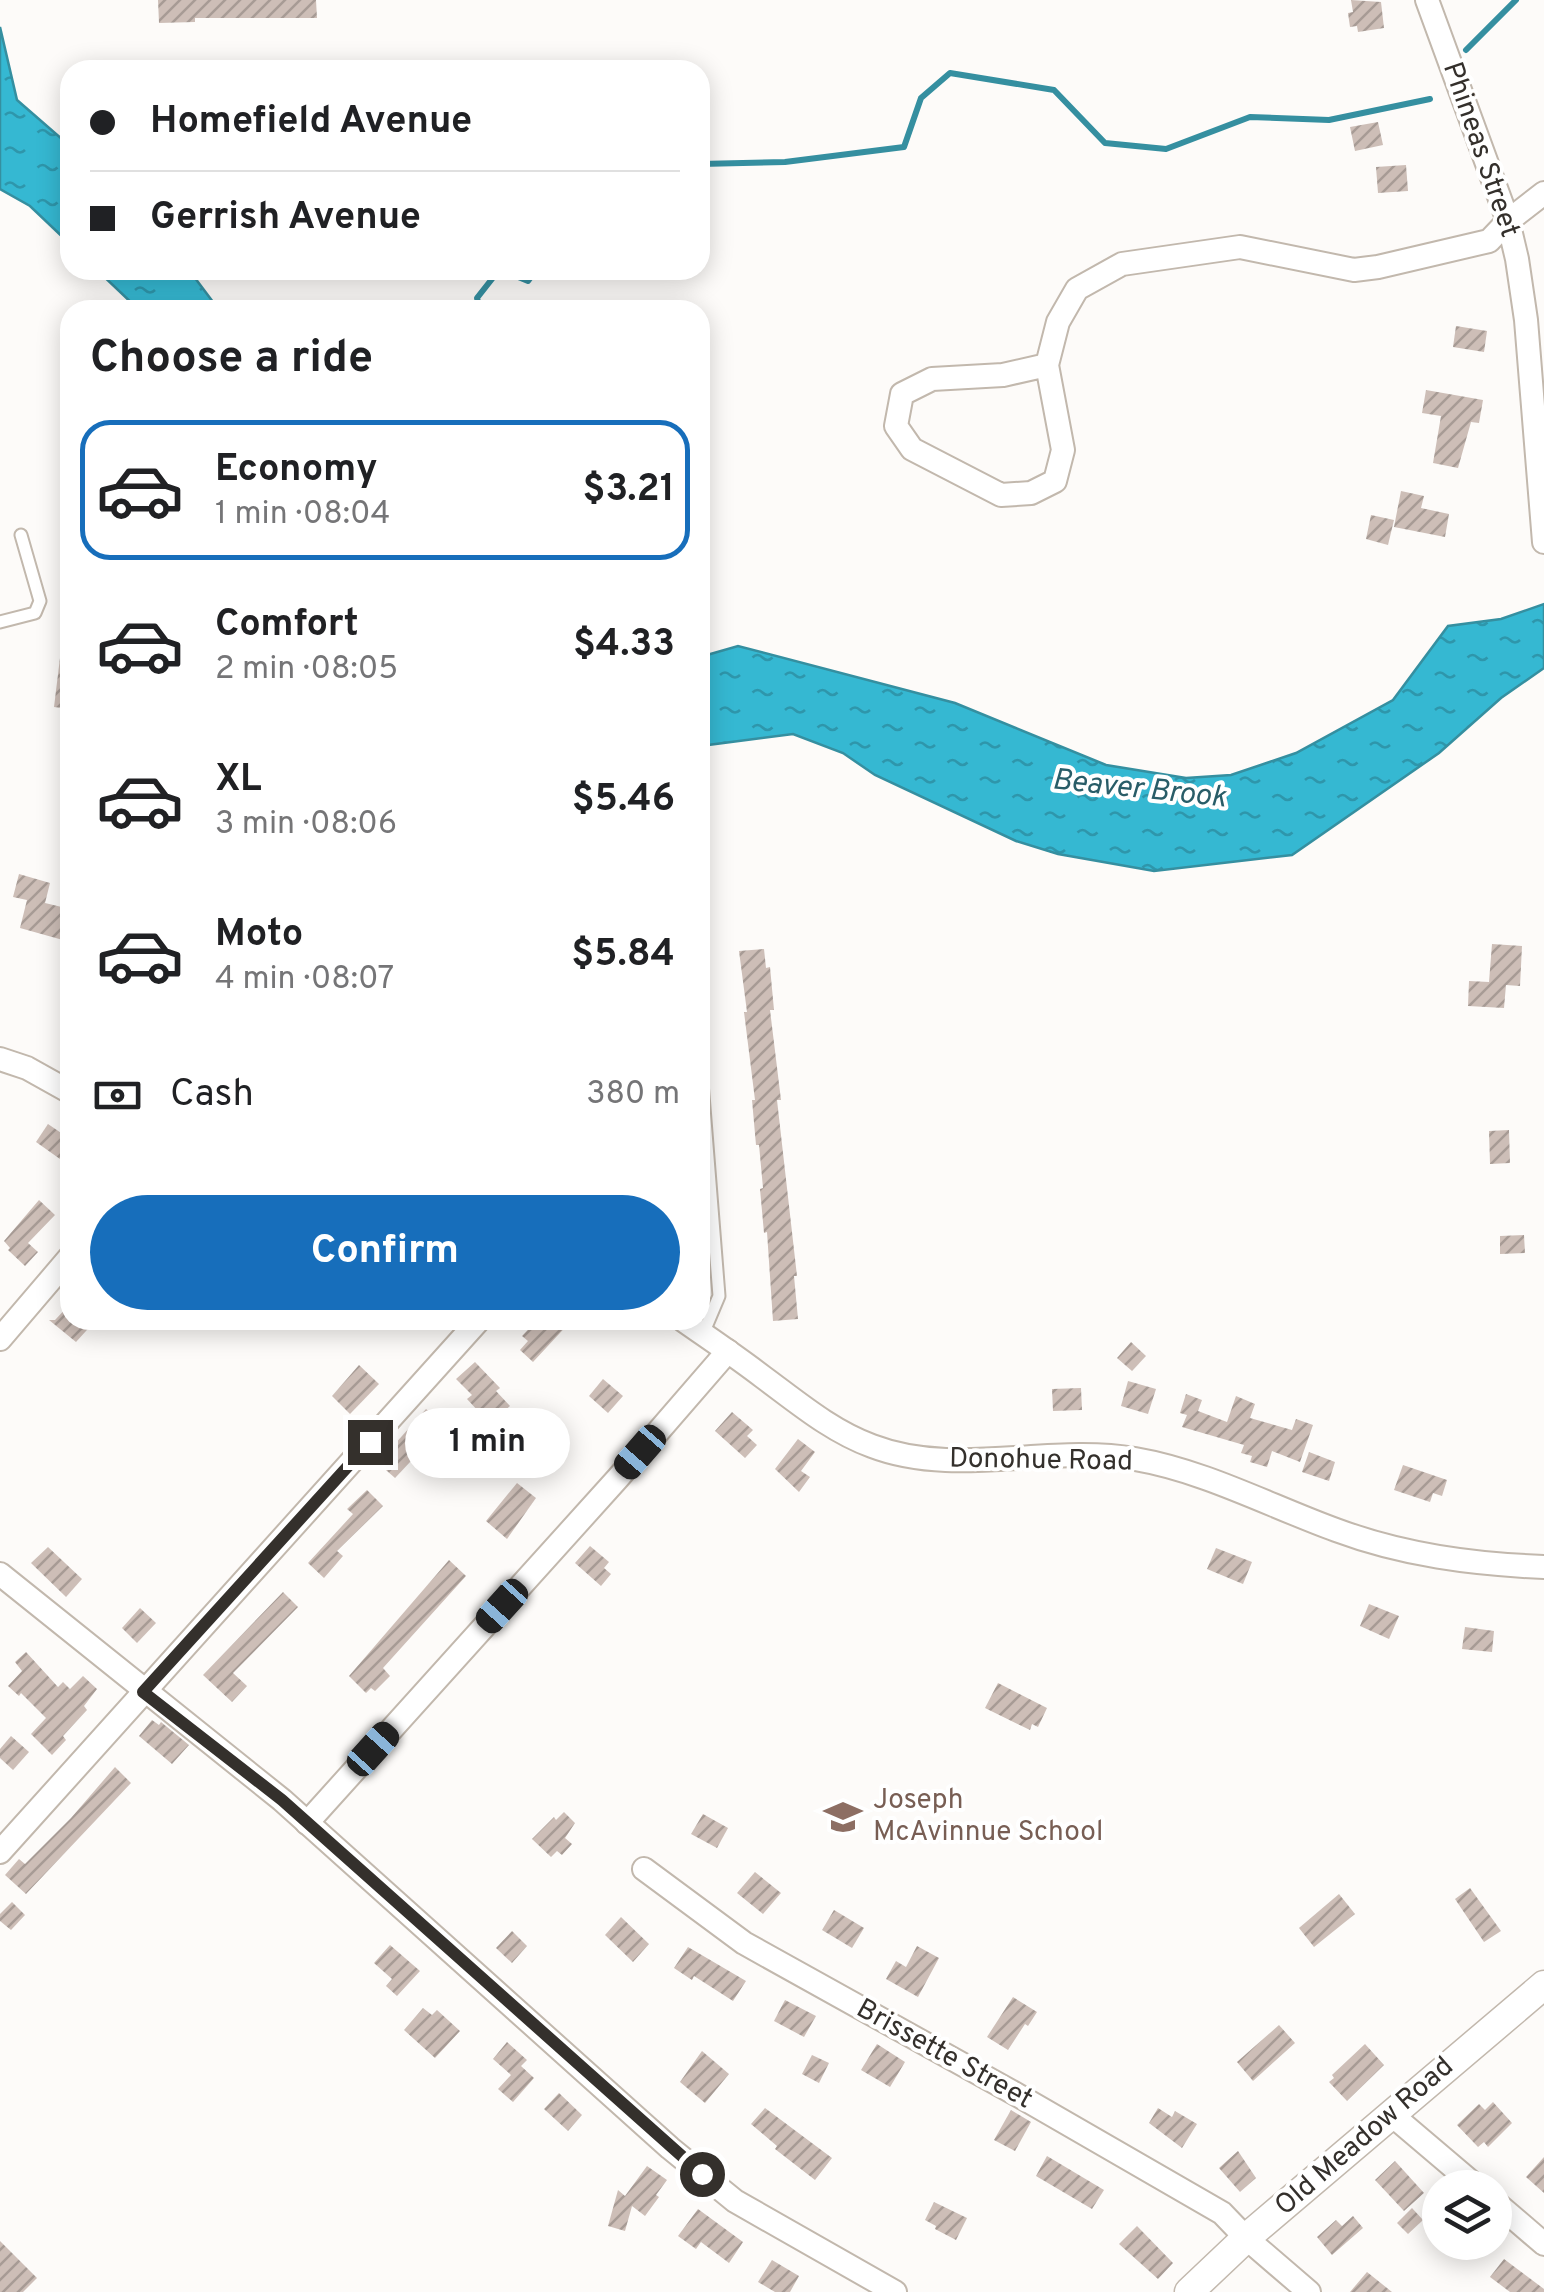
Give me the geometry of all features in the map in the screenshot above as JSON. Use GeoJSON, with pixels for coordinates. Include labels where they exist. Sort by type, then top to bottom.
{"type":"FeatureCollection","features":[{"type":"Feature","properties":{"kind":"street","name":"Phineas Street"},"geometry":{"type":"LineString","coordinates":[[1426,0],[1508,221],[1526,320],[1544,542]]}},
{"type":"Feature","properties":{"kind":"street"},"geometry":{"type":"LineString","coordinates":[[1047,365],[1003,375],[932,379],[902,394],[896,426],[912,449],[1001,496],[1032,493],[1055,481],[1063,450],[1047,365],[1058,322],[1077,289],[1122,264],[1240,247],[1354,270],[1489,241],[1544,193]]}},
{"type":"Feature","properties":{"kind":"street"},"geometry":{"type":"LineString","coordinates":[[0,1059],[28,1068],[60,1086]]}},
{"type":"Feature","properties":{"kind":"street"},"geometry":{"type":"LineString","coordinates":[[0,1339],[60,1268]]}},
{"type":"Feature","properties":{"kind":"street"},"geometry":{"type":"LineString","coordinates":[[0,1852],[469,1330]]}},
{"type":"Feature","properties":{"kind":"street","name":"Donohue Road"},"geometry":{"type":"LineString","coordinates":[[697,1330],[830,1425],[893,1454],[934,1459],[1083,1455],[1138,1460],[1197,1476],[1334,1530],[1404,1552],[1544,1567]]}},
{"type":"Feature","properties":{"kind":"street"},"geometry":{"type":"LineString","coordinates":[[307,1823],[728,1351]]}},
{"type":"Feature","properties":{"kind":"street"},"geometry":{"type":"LineString","coordinates":[[0,1574],[307,1823],[735,2202],[895,2292]]}},
{"type":"Feature","properties":{"kind":"street","name":"Brissette Street"},"geometry":{"type":"LineString","coordinates":[[644,1869],[744,1943],[1222,2213],[1309,2292]]}},
{"type":"Feature","properties":{"kind":"street","name":"Old Meadow Road"},"geometry":{"type":"LineString","coordinates":[[1189,2292],[1246,2238],[1541,1992]]}},
{"type":"Feature","properties":{"kind":"street"},"geometry":{"type":"LineString","coordinates":[[1392,2115],[1457,2170]]}},
{"type":"Feature","properties":{"kind":"street"},"geometry":{"type":"LineString","coordinates":[[1512,2217],[1544,2244]]}},
{"type":"Feature","properties":{"kind":"lane"},"geometry":{"type":"LineString","coordinates":[[0,622],[35,613],[40,601],[21,534]]}},
{"type":"Feature","properties":{"kind":"lane"},"geometry":{"type":"LineString","coordinates":[[710,1182],[719,1296],[710,1317]]}},
{"type":"Feature","properties":{"kind":"lane"},"geometry":{"type":"LineString","coordinates":[[703,1334],[705,1330]]}},
{"type":"Feature","properties":{"kind":"water"},"geometry":{"type":"Polygon","coordinates":[[[0,27],[17,100],[60,137],[60,234],[30,206],[0,189],[0,27]]]}},
{"type":"Feature","properties":{"kind":"water"},"geometry":{"type":"Polygon","coordinates":[[[108,280],[196,280],[212,300],[128,300],[108,280]]]}},
{"type":"Feature","properties":{"kind":"water","name":"Beaver Brook"},"geometry":{"type":"Polygon","coordinates":[[[1544,604],[1544,668],[1501,698],[1439,753],[1292,855],[1154,871],[1058,854],[1016,841],[875,775],[843,753],[793,734],[710,745],[710,654],[738,646],[955,703],[1106,765],[1186,778],[1231,775],[1296,753],[1393,700],[1448,626],[1501,619],[1544,604]]]}},
{"type":"Feature","properties":{"kind":"building"},"geometry":{"type":"Polygon","coordinates":[[[158,0],[316,0],[317,18],[195,18],[195,22],[159,23],[158,0]]]}},
{"type":"Feature","properties":{"kind":"building"},"geometry":{"type":"Polygon","coordinates":[[[1351,0],[1381,2],[1384,28],[1358,32],[1357,26],[1350,27],[1351,0]]]}},
{"type":"Feature","properties":{"kind":"building"},"geometry":{"type":"Polygon","coordinates":[[[1378,122],[1383,145],[1355,151],[1350,127],[1378,122]]]}},
{"type":"Feature","properties":{"kind":"building"},"geometry":{"type":"Polygon","coordinates":[[[1406,165],[1408,191],[1378,193],[1376,167],[1406,165]]]}},
{"type":"Feature","properties":{"kind":"building"},"geometry":{"type":"Polygon","coordinates":[[[1456,326],[1487,331],[1484,352],[1453,347],[1456,326]]]}},
{"type":"Feature","properties":{"kind":"building"},"geometry":{"type":"Polygon","coordinates":[[[1426,390],[1483,400],[1479,423],[1471,422],[1458,468],[1433,463],[1441,416],[1422,413],[1426,390]]]}},
{"type":"Feature","properties":{"kind":"building"},"geometry":{"type":"Polygon","coordinates":[[[1401,491],[1424,496],[1421,508],[1449,514],[1445,537],[1394,527],[1401,491]]]}},
{"type":"Feature","properties":{"kind":"building"},"geometry":{"type":"Polygon","coordinates":[[[1371,515],[1394,520],[1388,545],[1366,539],[1371,515]]]}},
{"type":"Feature","properties":{"kind":"building"},"geometry":{"type":"Polygon","coordinates":[[[60,658],[60,708],[54,707],[60,658]]]}},
{"type":"Feature","properties":{"kind":"building"},"geometry":{"type":"Polygon","coordinates":[[[19,874],[50,883],[45,903],[60,907],[60,939],[20,928],[27,900],[13,897],[19,874]]]}},
{"type":"Feature","properties":{"kind":"building"},"geometry":{"type":"Polygon","coordinates":[[[1492,944],[1522,946],[1520,986],[1506,985],[1504,1008],[1468,1006],[1469,981],[1489,982],[1492,944]]]}},
{"type":"Feature","properties":{"kind":"building"},"geometry":{"type":"Polygon","coordinates":[[[764,949],[766,968],[770,967],[774,1010],[770,1010],[781,1100],[777,1100],[797,1276],[798,1319],[773,1321],[739,951],[764,949]]]}},
{"type":"Feature","properties":{"kind":"building"},"geometry":{"type":"Polygon","coordinates":[[[48,1124],[60,1132],[60,1159],[36,1142],[48,1124]]]}},
{"type":"Feature","properties":{"kind":"building"},"geometry":{"type":"Polygon","coordinates":[[[1509,1130],[1510,1163],[1490,1164],[1489,1131],[1509,1130]]]}},
{"type":"Feature","properties":{"kind":"building"},"geometry":{"type":"Polygon","coordinates":[[[39,1200],[55,1215],[28,1243],[38,1252],[25,1266],[4,1241],[39,1200]]]}},
{"type":"Feature","properties":{"kind":"building"},"geometry":{"type":"Polygon","coordinates":[[[1524,1235],[1525,1253],[1500,1254],[1500,1236],[1524,1235]]]}},
{"type":"Feature","properties":{"kind":"building"},"geometry":{"type":"Polygon","coordinates":[[[60,1315],[60,1329],[49,1320],[60,1315]]]}},
{"type":"Feature","properties":{"kind":"building"},"geometry":{"type":"Polygon","coordinates":[[[61,1330],[87,1330],[76,1342],[61,1330]]]}},
{"type":"Feature","properties":{"kind":"building"},"geometry":{"type":"Polygon","coordinates":[[[528,1330],[563,1330],[533,1362],[520,1350],[528,1341],[522,1336],[528,1330]]]}},
{"type":"Feature","properties":{"kind":"building"},"geometry":{"type":"Polygon","coordinates":[[[1131,1342],[1146,1356],[1132,1371],[1117,1358],[1131,1342]]]}},
{"type":"Feature","properties":{"kind":"building"},"geometry":{"type":"Polygon","coordinates":[[[475,1362],[500,1388],[496,1391],[510,1406],[490,1424],[467,1399],[472,1395],[456,1379],[475,1362]]]}},
{"type":"Feature","properties":{"kind":"building"},"geometry":{"type":"Polygon","coordinates":[[[359,1365],[379,1384],[350,1414],[332,1396],[359,1365]]]}},
{"type":"Feature","properties":{"kind":"building"},"geometry":{"type":"Polygon","coordinates":[[[603,1379],[623,1396],[608,1413],[589,1396],[603,1379]]]}},
{"type":"Feature","properties":{"kind":"building"},"geometry":{"type":"Polygon","coordinates":[[[1128,1381],[1156,1389],[1148,1414],[1121,1406],[1128,1381]]]}},
{"type":"Feature","properties":{"kind":"building"},"geometry":{"type":"Polygon","coordinates":[[[1081,1388],[1082,1410],[1053,1411],[1052,1389],[1081,1388]]]}},
{"type":"Feature","properties":{"kind":"building"},"geometry":{"type":"Polygon","coordinates":[[[1186,1394],[1202,1400],[1198,1411],[1227,1422],[1236,1396],[1255,1404],[1250,1418],[1292,1430],[1296,1419],[1313,1425],[1300,1462],[1272,1451],[1267,1467],[1250,1462],[1252,1456],[1241,1453],[1244,1445],[1182,1427],[1187,1415],[1180,1413],[1186,1394]]]}},
{"type":"Feature","properties":{"kind":"building"},"geometry":{"type":"Polygon","coordinates":[[[426,1409],[445,1425],[395,1478],[378,1463],[426,1409]]]}},
{"type":"Feature","properties":{"kind":"building"},"geometry":{"type":"Polygon","coordinates":[[[732,1412],[753,1430],[747,1436],[757,1445],[745,1458],[715,1431],[732,1412]]]}},
{"type":"Feature","properties":{"kind":"building"},"geometry":{"type":"Polygon","coordinates":[[[798,1439],[815,1452],[801,1471],[810,1477],[799,1492],[775,1469],[798,1439]]]}},
{"type":"Feature","properties":{"kind":"building"},"geometry":{"type":"Polygon","coordinates":[[[1309,1452],[1335,1462],[1329,1481],[1302,1472],[1309,1452]]]}},
{"type":"Feature","properties":{"kind":"building"},"geometry":{"type":"Polygon","coordinates":[[[1403,1465],[1447,1480],[1442,1496],[1433,1493],[1430,1502],[1394,1490],[1403,1465]]]}},
{"type":"Feature","properties":{"kind":"building"},"geometry":{"type":"Polygon","coordinates":[[[517,1483],[536,1498],[507,1539],[486,1521],[517,1483]]]}},
{"type":"Feature","properties":{"kind":"building"},"geometry":{"type":"Polygon","coordinates":[[[367,1490],[383,1506],[337,1551],[343,1556],[324,1578],[308,1563],[353,1514],[347,1509],[367,1490]]]}},
{"type":"Feature","properties":{"kind":"building"},"geometry":{"type":"Polygon","coordinates":[[[590,1546],[609,1562],[604,1568],[611,1574],[601,1586],[575,1563],[590,1546]]]}},
{"type":"Feature","properties":{"kind":"building"},"geometry":{"type":"Polygon","coordinates":[[[48,1547],[82,1579],[66,1597],[31,1563],[48,1547]]]}},
{"type":"Feature","properties":{"kind":"building"},"geometry":{"type":"Polygon","coordinates":[[[1216,1548],[1252,1562],[1243,1584],[1207,1569],[1216,1548]]]}},
{"type":"Feature","properties":{"kind":"building"},"geometry":{"type":"Polygon","coordinates":[[[449,1560],[466,1576],[383,1668],[390,1676],[375,1691],[371,1688],[366,1693],[349,1676],[449,1560]]]}},
{"type":"Feature","properties":{"kind":"building"},"geometry":{"type":"Polygon","coordinates":[[[283,1592],[298,1607],[233,1673],[247,1686],[232,1702],[203,1675],[283,1592]]]}},
{"type":"Feature","properties":{"kind":"building"},"geometry":{"type":"Polygon","coordinates":[[[1369,1604],[1399,1616],[1389,1639],[1360,1626],[1369,1604]]]}},
{"type":"Feature","properties":{"kind":"building"},"geometry":{"type":"Polygon","coordinates":[[[140,1608],[156,1623],[137,1643],[122,1628],[140,1608]]]}},
{"type":"Feature","properties":{"kind":"building"},"geometry":{"type":"Polygon","coordinates":[[[1465,1627],[1494,1631],[1492,1652],[1462,1649],[1465,1627]]]}},
{"type":"Feature","properties":{"kind":"building"},"geometry":{"type":"Polygon","coordinates":[[[26,1652],[58,1687],[63,1682],[70,1689],[83,1676],[97,1689],[84,1706],[87,1710],[52,1755],[31,1734],[46,1718],[21,1693],[19,1696],[8,1686],[22,1671],[15,1662],[26,1652]]]}},
{"type":"Feature","properties":{"kind":"building"},"geometry":{"type":"Polygon","coordinates":[[[998,1683],[1047,1708],[1038,1727],[1032,1724],[1030,1730],[985,1708],[998,1683]]]}},
{"type":"Feature","properties":{"kind":"building"},"geometry":{"type":"Polygon","coordinates":[[[152,1720],[159,1725],[161,1722],[189,1745],[172,1764],[139,1736],[152,1720]]]}},
{"type":"Feature","properties":{"kind":"building"},"geometry":{"type":"Polygon","coordinates":[[[11,1736],[29,1752],[13,1770],[0,1758],[0,1749],[11,1736]]]}},
{"type":"Feature","properties":{"kind":"building"},"geometry":{"type":"Polygon","coordinates":[[[115,1767],[131,1783],[26,1894],[5,1875],[19,1859],[25,1864],[115,1767]]]}},
{"type":"Feature","properties":{"kind":"building"},"geometry":{"type":"Polygon","coordinates":[[[564,1812],[575,1823],[565,1838],[572,1844],[562,1855],[557,1851],[551,1857],[532,1839],[564,1812]]]}},
{"type":"Feature","properties":{"kind":"building"},"geometry":{"type":"Polygon","coordinates":[[[703,1814],[728,1828],[717,1848],[691,1834],[703,1814]]]}},
{"type":"Feature","properties":{"kind":"building"},"geometry":{"type":"Polygon","coordinates":[[[755,1872],[781,1893],[763,1914],[737,1893],[755,1872]]]}},
{"type":"Feature","properties":{"kind":"building"},"geometry":{"type":"Polygon","coordinates":[[[1470,1888],[1501,1931],[1484,1942],[1455,1899],[1470,1888]]]}},
{"type":"Feature","properties":{"kind":"building"},"geometry":{"type":"Polygon","coordinates":[[[1339,1894],[1355,1914],[1314,1947],[1299,1928],[1339,1894]]]}},
{"type":"Feature","properties":{"kind":"building"},"geometry":{"type":"Polygon","coordinates":[[[12,1902],[25,1915],[11,1930],[0,1921],[0,1914],[12,1902]]]}},
{"type":"Feature","properties":{"kind":"building"},"geometry":{"type":"Polygon","coordinates":[[[834,1910],[864,1928],[852,1948],[822,1930],[834,1910]]]}},
{"type":"Feature","properties":{"kind":"building"},"geometry":{"type":"Polygon","coordinates":[[[621,1917],[649,1944],[633,1962],[605,1935],[621,1917]]]}},
{"type":"Feature","properties":{"kind":"building"},"geometry":{"type":"Polygon","coordinates":[[[512,1931],[527,1946],[512,1963],[496,1948],[512,1931]]]}},
{"type":"Feature","properties":{"kind":"building"},"geometry":{"type":"Polygon","coordinates":[[[390,1945],[420,1971],[397,1996],[386,1986],[392,1979],[374,1963],[390,1945]]]}},
{"type":"Feature","properties":{"kind":"building"},"geometry":{"type":"Polygon","coordinates":[[[917,1946],[939,1958],[918,1997],[886,1979],[896,1961],[906,1967],[917,1946]]]}},
{"type":"Feature","properties":{"kind":"building"},"geometry":{"type":"Polygon","coordinates":[[[688,1947],[746,1981],[733,2001],[674,1968],[688,1947]]]}},
{"type":"Feature","properties":{"kind":"building"},"geometry":{"type":"Polygon","coordinates":[[[1013,1997],[1037,2012],[1008,2050],[987,2037],[1013,1997]]]}},
{"type":"Feature","properties":{"kind":"building"},"geometry":{"type":"Polygon","coordinates":[[[785,2000],[816,2016],[804,2037],[774,2021],[785,2000]]]}},
{"type":"Feature","properties":{"kind":"building"},"geometry":{"type":"Polygon","coordinates":[[[423,2008],[432,2015],[437,2010],[460,2031],[435,2058],[404,2030],[423,2008]]]}},
{"type":"Feature","properties":{"kind":"building"},"geometry":{"type":"Polygon","coordinates":[[[1279,2025],[1295,2043],[1253,2081],[1237,2062],[1279,2025]]]}},
{"type":"Feature","properties":{"kind":"building"},"geometry":{"type":"Polygon","coordinates":[[[507,2042],[527,2060],[521,2066],[534,2078],[513,2102],[498,2089],[511,2075],[493,2059],[507,2042]]]}},
{"type":"Feature","properties":{"kind":"building"},"geometry":{"type":"Polygon","coordinates":[[[877,2044],[905,2062],[890,2087],[861,2070],[877,2044]]]}},
{"type":"Feature","properties":{"kind":"building"},"geometry":{"type":"Polygon","coordinates":[[[1365,2044],[1384,2065],[1347,2101],[1329,2082],[1365,2044]]]}},
{"type":"Feature","properties":{"kind":"building"},"geometry":{"type":"Polygon","coordinates":[[[702,2051],[729,2074],[705,2103],[680,2082],[702,2051]]]}},
{"type":"Feature","properties":{"kind":"building"},"geometry":{"type":"Polygon","coordinates":[[[812,2055],[829,2063],[819,2083],[802,2074],[812,2055]]]}},
{"type":"Feature","properties":{"kind":"building"},"geometry":{"type":"Polygon","coordinates":[[[559,2093],[582,2115],[568,2131],[544,2109],[559,2093]]]}},
{"type":"Feature","properties":{"kind":"building"},"geometry":{"type":"Polygon","coordinates":[[[1493,2102],[1512,2123],[1488,2147],[1484,2142],[1478,2147],[1457,2125],[1479,2104],[1485,2110],[1493,2102]]]}},
{"type":"Feature","properties":{"kind":"building"},"geometry":{"type":"Polygon","coordinates":[[[765,2108],[832,2158],[815,2180],[775,2149],[777,2146],[751,2124],[765,2108]]]}},
{"type":"Feature","properties":{"kind":"building"},"geometry":{"type":"Polygon","coordinates":[[[1158,2108],[1172,2117],[1175,2111],[1197,2124],[1182,2148],[1149,2123],[1158,2108]]]}},
{"type":"Feature","properties":{"kind":"building"},"geometry":{"type":"Polygon","coordinates":[[[1011,2110],[1031,2122],[1015,2151],[994,2140],[1011,2110]]]}},
{"type":"Feature","properties":{"kind":"building"},"geometry":{"type":"Polygon","coordinates":[[[1238,2151],[1256,2178],[1240,2192],[1219,2168],[1238,2151]]]}},
{"type":"Feature","properties":{"kind":"building"},"geometry":{"type":"Polygon","coordinates":[[[1047,2156],[1104,2190],[1092,2209],[1036,2176],[1047,2156]]]}},
{"type":"Feature","properties":{"kind":"building"},"geometry":{"type":"Polygon","coordinates":[[[1544,2157],[1544,2193],[1526,2177],[1544,2157]]]}},
{"type":"Feature","properties":{"kind":"building"},"geometry":{"type":"Polygon","coordinates":[[[1395,2161],[1422,2195],[1404,2211],[1375,2180],[1395,2161]]]}},
{"type":"Feature","properties":{"kind":"building"},"geometry":{"type":"Polygon","coordinates":[[[647,2166],[667,2180],[656,2195],[659,2197],[645,2216],[632,2206],[625,2231],[608,2226],[618,2190],[625,2196],[647,2166]]]}},
{"type":"Feature","properties":{"kind":"building"},"geometry":{"type":"Polygon","coordinates":[[[934,2202],[967,2218],[956,2240],[925,2220],[934,2202]]]}},
{"type":"Feature","properties":{"kind":"building"},"geometry":{"type":"Polygon","coordinates":[[[1412,2208],[1422,2219],[1408,2234],[1397,2223],[1412,2208]]]}},
{"type":"Feature","properties":{"kind":"building"},"geometry":{"type":"Polygon","coordinates":[[[698,2209],[743,2242],[729,2263],[701,2242],[696,2249],[678,2236],[698,2209]]]}},
{"type":"Feature","properties":{"kind":"building"},"geometry":{"type":"Polygon","coordinates":[[[1353,2216],[1363,2228],[1332,2255],[1317,2237],[1336,2220],[1342,2226],[1353,2216]]]}},
{"type":"Feature","properties":{"kind":"building"},"geometry":{"type":"Polygon","coordinates":[[[1137,2226],[1173,2263],[1158,2279],[1119,2244],[1137,2226]]]}},
{"type":"Feature","properties":{"kind":"building"},"geometry":{"type":"Polygon","coordinates":[[[0,2241],[37,2278],[23,2292],[0,2292],[0,2241]]]}},
{"type":"Feature","properties":{"kind":"building"},"geometry":{"type":"Polygon","coordinates":[[[772,2260],[799,2276],[790,2292],[775,2292],[758,2282],[772,2260]]]}},
{"type":"Feature","properties":{"kind":"building"},"geometry":{"type":"Polygon","coordinates":[[[1505,2260],[1544,2292],[1510,2292],[1490,2277],[1505,2260]]]}},
{"type":"Feature","properties":{"kind":"building"},"geometry":{"type":"Polygon","coordinates":[[[1367,2272],[1392,2292],[1350,2292],[1367,2272]]]}},
{"type":"Feature","properties":{"kind":"waterway"},"geometry":{"type":"LineString","coordinates":[[1466,50],[1516,0]]}},
{"type":"Feature","properties":{"kind":"waterway"},"geometry":{"type":"LineString","coordinates":[[710,164],[785,162],[904,147],[921,98],[950,73],[1054,90],[1105,143],[1166,149],[1250,117],[1329,120],[1430,99]]}},
{"type":"Feature","properties":{"kind":"waterway"},"geometry":{"type":"LineString","coordinates":[[478,300],[491,280]]}},
{"type":"Feature","properties":{"kind":"place","name":"Joseph McAvinnue School"},"geometry":{"type":"Point","coordinates":[843,1817]}},
{"type":"Feature","properties":{"kind":"route"},"geometry":{"type":"LineString","coordinates":[[370,1442],[143,1692],[282,1800],[702,2174]]}}]}
